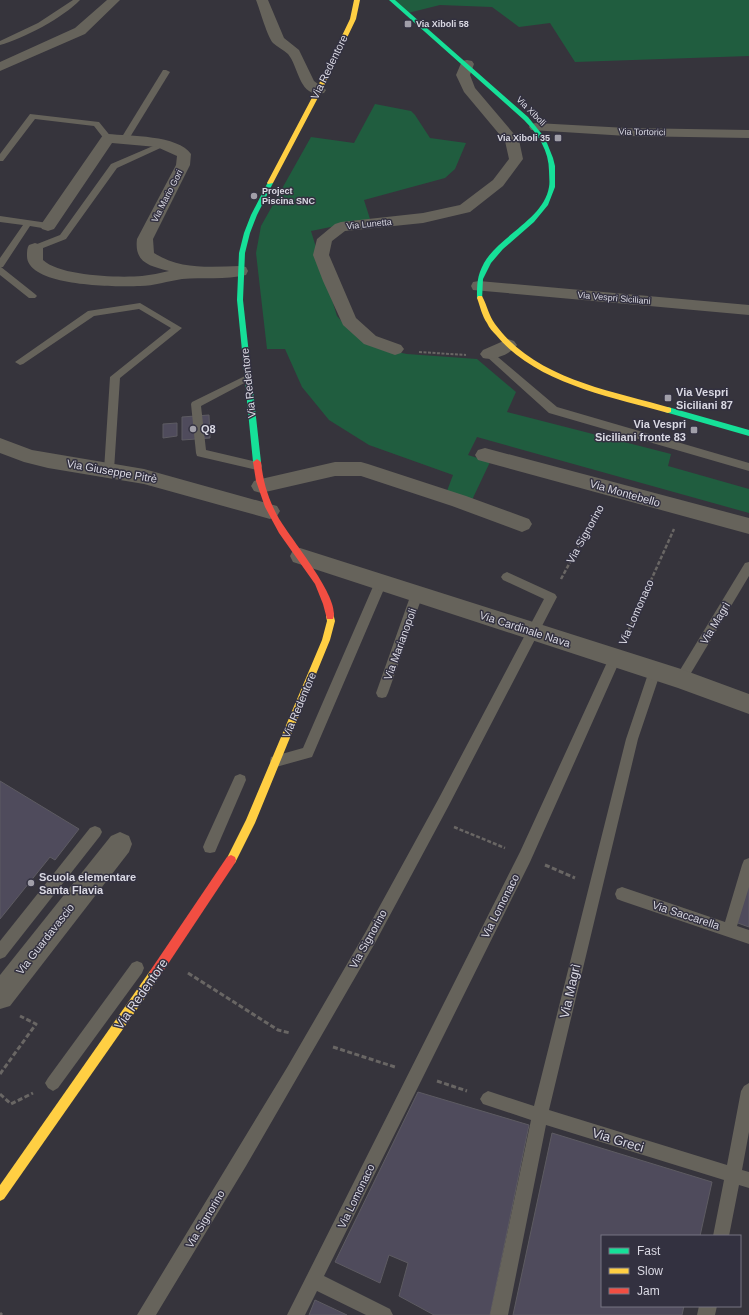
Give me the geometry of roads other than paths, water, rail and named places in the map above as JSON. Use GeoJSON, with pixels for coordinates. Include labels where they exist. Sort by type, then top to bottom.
{"type":"FeatureCollection","features":[{"type":"Feature","properties":{"kind":"street"},"geometry":{"type":"LineString","coordinates":[[0,67],[80,32],[114,0]]}},
{"type":"Feature","properties":{"kind":"street"},"geometry":{"type":"LineString","coordinates":[[262,0],[278,40],[294,53],[308,83],[312,88],[319,90]]}},
{"type":"Feature","properties":{"kind":"street","name":"Via Redentore"},"geometry":{"type":"LineString","coordinates":[[0,1194],[207,898],[231,860],[250,823],[326,640],[331,621],[329,603],[323,590],[282,532],[270,511],[261,486],[257,466],[247,378],[240,300],[240,271],[242,253],[247,233],[254,215],[319,90],[353,19],[357,0]]}},
{"type":"Feature","properties":{"kind":"street","name":"Via Xiboli"},"geometry":{"type":"LineString","coordinates":[[392,0],[467,64],[536,127],[546,144],[552,161],[554,184],[550,197],[543,208],[492,256],[484,267],[479,280],[479,295],[487,320],[508,345]]}},
{"type":"Feature","properties":{"kind":"street","name":"Via Lunetta"},"geometry":{"type":"LineString","coordinates":[[394,349],[370,340],[349,321],[331,282],[322,255],[325,239],[342,227],[423,218],[465,209],[498,183],[516,159],[512,140],[469,88],[462,75],[467,64]]}},
{"type":"Feature","properties":{"kind":"street","name":"Via Tortorici"},"geometry":{"type":"LineString","coordinates":[[536,127],[627,132],[749,134]]}},
{"type":"Feature","properties":{"kind":"street"},"geometry":{"type":"LineString","coordinates":[[48,226],[108,138]]}},
{"type":"Feature","properties":{"kind":"street","name":"Via Mario Gori"},"geometry":{"type":"LineString","coordinates":[[108,138],[163,145],[175,148],[184,154],[182,164],[145,239],[144,250],[148,257],[168,266],[202,272]]}},
{"type":"Feature","properties":{"kind":"street","name":"Via Mario Gori"},"geometry":{"type":"LineString","coordinates":[[35,248],[35,261],[43,269],[58,275],[94,280],[141,281],[202,272],[240,271]]}},
{"type":"Feature","properties":{"kind":"street","name":"Via Vespri Siciliani"},"geometry":{"type":"LineString","coordinates":[[479,286],[749,310]]}},
{"type":"Feature","properties":{"kind":"street"},"geometry":{"type":"LineString","coordinates":[[489,354],[508,345],[538,366],[563,377],[594,388],[749,433]]}},
{"type":"Feature","properties":{"kind":"street","name":"Via Giuseppe Pitrè"},"geometry":{"type":"LineString","coordinates":[[0,445],[32,457],[158,480],[218,498],[270,511]]}},
{"type":"Feature","properties":{"kind":"street","name":"Via Montebello"},"geometry":{"type":"LineString","coordinates":[[485,455],[654,502],[749,526]]}},
{"type":"Feature","properties":{"kind":"street"},"geometry":{"type":"LineString","coordinates":[[261,486],[335,469],[361,469],[459,501],[522,524]]}},
{"type":"Feature","properties":{"kind":"street","name":"Via Cardinale Nava"},"geometry":{"type":"LineString","coordinates":[[300,556],[616,658],[749,704]]}},
{"type":"Feature","properties":{"kind":"street","name":"Via Guardavascio"},"geometry":{"type":"LineString","coordinates":[[7,1005],[120,844]]}},
{"type":"Feature","properties":{"kind":"lane"},"geometry":{"type":"LineString","coordinates":[[0,43],[16,38],[46,23],[77,0]]}},
{"type":"Feature","properties":{"kind":"lane"},"geometry":{"type":"LineString","coordinates":[[124,140],[166,72]]}},
{"type":"Feature","properties":{"kind":"lane"},"geometry":{"type":"LineString","coordinates":[[0,159],[33,116],[96,124],[108,138]]}},
{"type":"Feature","properties":{"kind":"lane"},"geometry":{"type":"LineString","coordinates":[[35,248],[63,237],[114,166],[163,145]]}},
{"type":"Feature","properties":{"kind":"lane"},"geometry":{"type":"LineString","coordinates":[[0,219],[48,226]]}},
{"type":"Feature","properties":{"kind":"lane"},"geometry":{"type":"LineString","coordinates":[[0,265],[28,223]]}},
{"type":"Feature","properties":{"kind":"lane"},"geometry":{"type":"LineString","coordinates":[[0,270],[32,296]]}},
{"type":"Feature","properties":{"kind":"lane"},"geometry":{"type":"LineString","coordinates":[[20,362],[91,313],[140,306],[177,328],[115,377],[109,470]]}},
{"type":"Feature","properties":{"kind":"lane"},"geometry":{"type":"LineString","coordinates":[[489,354],[553,410],[749,467]]}},
{"type":"Feature","properties":{"kind":"lane"},"geometry":{"type":"LineString","coordinates":[[247,378],[196,404],[201,453],[257,466]]}},
{"type":"Feature","properties":{"kind":"lane","name":"Via Magrì"},"geometry":{"type":"LineString","coordinates":[[681,680],[749,566]]}},
{"type":"Feature","properties":{"kind":"lane","name":"Via Signorino"},"geometry":{"type":"LineString","coordinates":[[146,1315],[254,1139],[312,1040],[435,819],[534,632],[551,597],[507,577]]}},
{"type":"Feature","properties":{"kind":"lane"},"geometry":{"type":"LineString","coordinates":[[276,761],[307,753],[381,582]]}},
{"type":"Feature","properties":{"kind":"lane","name":"Via Marianopoli"},"geometry":{"type":"LineString","coordinates":[[382,693],[417,594]]}},
{"type":"Feature","properties":{"kind":"lane","name":"Via Lomonaco"},"geometry":{"type":"LineString","coordinates":[[296,1315],[525,857],[616,658]]}},
{"type":"Feature","properties":{"kind":"lane","name":"Via Magrì"},"geometry":{"type":"LineString","coordinates":[[499,1315],[540,1115],[593,894],[632,739],[655,671]]}},
{"type":"Feature","properties":{"kind":"lane"},"geometry":{"type":"LineString","coordinates":[[210,847],[240,780]]}},
{"type":"Feature","properties":{"kind":"lane"},"geometry":{"type":"LineString","coordinates":[[0,952],[95,832]]}},
{"type":"Feature","properties":{"kind":"lane"},"geometry":{"type":"LineString","coordinates":[[729,930],[749,865]]}},
{"type":"Feature","properties":{"kind":"lane","name":"Via Saccarella"},"geometry":{"type":"LineString","coordinates":[[622,894],[749,936]]}},
{"type":"Feature","properties":{"kind":"lane","name":"Via Redentore"},"geometry":{"type":"LineString","coordinates":[[53,1083],[137,968]]}},
{"type":"Feature","properties":{"kind":"lane"},"geometry":{"type":"LineString","coordinates":[[721,1235],[749,1091]]}},
{"type":"Feature","properties":{"kind":"lane","name":"Via Greci"},"geometry":{"type":"LineString","coordinates":[[488,1099],[749,1180]]}},
{"type":"Feature","properties":{"kind":"lane"},"geometry":{"type":"LineString","coordinates":[[314,1280],[384,1315]]}},
{"type":"Feature","properties":{"kind":"place","name":"Via Xiboli 58"},"geometry":{"type":"Point","coordinates":[408,24]}},
{"type":"Feature","properties":{"kind":"place","name":"Via Xiboli 35"},"geometry":{"type":"Point","coordinates":[558,138]}},
{"type":"Feature","properties":{"kind":"place","name":"Project Piscina SNC"},"geometry":{"type":"Point","coordinates":[254,196]}},
{"type":"Feature","properties":{"kind":"place","name":"Via Vespri Siciliani 87"},"geometry":{"type":"Point","coordinates":[668,398]}},
{"type":"Feature","properties":{"kind":"place","name":"Q8"},"geometry":{"type":"Point","coordinates":[193,429]}},
{"type":"Feature","properties":{"kind":"place","name":"Via Vespri Siciliani fronte 83"},"geometry":{"type":"Point","coordinates":[694,430]}},
{"type":"Feature","properties":{"kind":"place","name":"Scuola elementare Santa Flavia"},"geometry":{"type":"Point","coordinates":[31,883]}}]}
